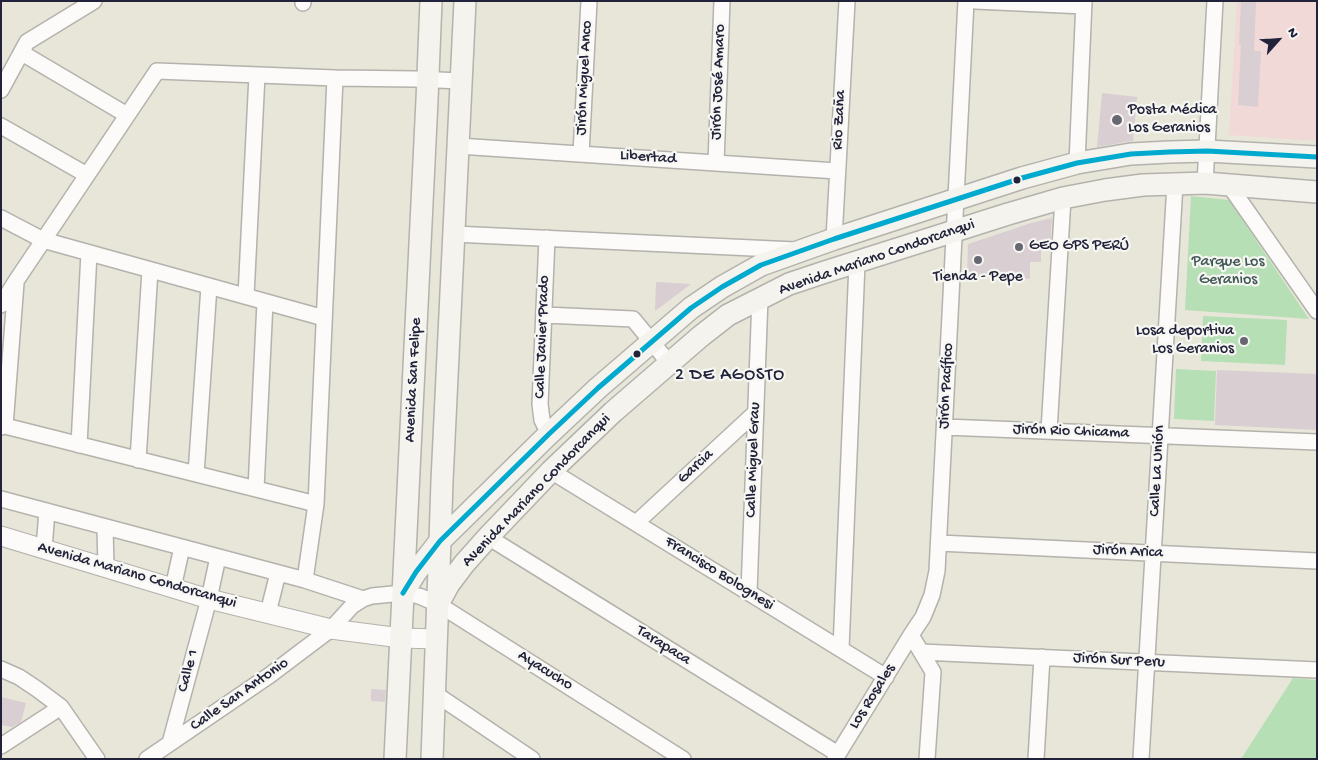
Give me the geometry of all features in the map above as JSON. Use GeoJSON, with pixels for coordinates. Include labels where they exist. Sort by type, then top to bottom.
{"type":"FeatureCollection","features":[{"type":"Feature","properties":{"kind":"main road","name":"Avenida San Felipe"},"geometry":{"type":"LineString","coordinates":[[395,759],[431,1]]}},
{"type":"Feature","properties":{"kind":"main road","name":"Avenida San Felipe"},"geometry":{"type":"LineString","coordinates":[[432,759],[442,481],[465,1]]}},
{"type":"Feature","properties":{"kind":"main road","name":"Avenida Mariano Condorcanqui"},"geometry":{"type":"LineString","coordinates":[[403,593],[416,572],[440,541],[598,388],[691,308],[722,286],[761,265],[956,199],[1076,163],[1131,154],[1169,152],[1207,151],[1317,156]]}},
{"type":"Feature","properties":{"kind":"main road","name":"Avenida Mariano Condorcanqui"},"geometry":{"type":"LineString","coordinates":[[438,604],[449,584],[488,537],[551,471],[614,412],[669,363],[728,315],[789,284],[1063,198],[1105,190],[1143,185],[1205,184],[1317,192]]}},
{"type":"Feature","properties":{"kind":"street"},"geometry":{"type":"LineString","coordinates":[[1,90],[28,42],[94,1]]}},
{"type":"Feature","properties":{"kind":"street","name":"Jirón Miguel Anco"},"geometry":{"type":"LineString","coordinates":[[581,154],[589,1]]}},
{"type":"Feature","properties":{"kind":"street","name":"Jirón José Amaro"},"geometry":{"type":"LineString","coordinates":[[716,163],[722,1]]}},
{"type":"Feature","properties":{"kind":"street","name":"Rio Zaña"},"geometry":{"type":"LineString","coordinates":[[834,239],[847,1]]}},
{"type":"Feature","properties":{"kind":"street","name":"Jirón Pacífico"},"geometry":{"type":"LineString","coordinates":[[911,635],[923,617],[932,595],[940,543],[966,1]]}},
{"type":"Feature","properties":{"kind":"street"},"geometry":{"type":"LineString","coordinates":[[975,1],[1084,4],[1076,163]]}},
{"type":"Feature","properties":{"kind":"street"},"geometry":{"type":"LineString","coordinates":[[1205,184],[1215,1]]}},
{"type":"Feature","properties":{"kind":"street"},"geometry":{"type":"LineString","coordinates":[[22,53],[127,116]]}},
{"type":"Feature","properties":{"kind":"street"},"geometry":{"type":"LineString","coordinates":[[1,305],[156,71],[335,78],[461,80]]}},
{"type":"Feature","properties":{"kind":"street"},"geometry":{"type":"LineString","coordinates":[[246,296],[257,75]]}},
{"type":"Feature","properties":{"kind":"street"},"geometry":{"type":"LineString","coordinates":[[306,580],[316,504],[335,78]]}},
{"type":"Feature","properties":{"kind":"street"},"geometry":{"type":"LineString","coordinates":[[1,126],[87,175]]}},
{"type":"Feature","properties":{"kind":"street","name":"Libertad"},"geometry":{"type":"LineString","coordinates":[[458,146],[837,171]]}},
{"type":"Feature","properties":{"kind":"street","name":"Calle La Unión"},"geometry":{"type":"LineString","coordinates":[[1141,759],[1175,184]]}},
{"type":"Feature","properties":{"kind":"street"},"geometry":{"type":"LineString","coordinates":[[1229,185],[1317,311]]}},
{"type":"Feature","properties":{"kind":"street"},"geometry":{"type":"LineString","coordinates":[[1049,431],[1063,198]]}},
{"type":"Feature","properties":{"kind":"street"},"geometry":{"type":"LineString","coordinates":[[1,218],[43,240],[324,318]]}},
{"type":"Feature","properties":{"kind":"street"},"geometry":{"type":"LineString","coordinates":[[454,234],[801,250]]}},
{"type":"Feature","properties":{"kind":"street","name":"Calle Javier Prado"},"geometry":{"type":"LineString","coordinates":[[547,238],[540,404],[542,420],[549,434]]}},
{"type":"Feature","properties":{"kind":"street"},"geometry":{"type":"LineString","coordinates":[[79,445],[89,253]]}},
{"type":"Feature","properties":{"kind":"street"},"geometry":{"type":"LineString","coordinates":[[841,649],[857,262]]}},
{"type":"Feature","properties":{"kind":"street"},"geometry":{"type":"LineString","coordinates":[[138,460],[150,270]]}},
{"type":"Feature","properties":{"kind":"street"},"geometry":{"type":"LineString","coordinates":[[16,281],[3,427],[316,504]]}},
{"type":"Feature","properties":{"kind":"street"},"geometry":{"type":"LineString","coordinates":[[196,474],[209,286]]}},
{"type":"Feature","properties":{"kind":"street","name":"Calle Miguel Grau"},"geometry":{"type":"LineString","coordinates":[[749,592],[760,298]]}},
{"type":"Feature","properties":{"kind":"street"},"geometry":{"type":"LineString","coordinates":[[256,489],[265,302]]}},
{"type":"Feature","properties":{"kind":"street"},"geometry":{"type":"LineString","coordinates":[[545,315],[633,319],[669,363]]}},
{"type":"Feature","properties":{"kind":"street","name":"Garcia"},"geometry":{"type":"LineString","coordinates":[[636,523],[756,412]]}},
{"type":"Feature","properties":{"kind":"street","name":"Jirón Rio Chicama"},"geometry":{"type":"LineString","coordinates":[[945,427],[1317,442]]}},
{"type":"Feature","properties":{"kind":"street","name":"Francisco Bolognesi"},"geometry":{"type":"LineString","coordinates":[[551,471],[886,677]]}},
{"type":"Feature","properties":{"kind":"street"},"geometry":{"type":"LineString","coordinates":[[1,499],[306,580],[362,599]]}},
{"type":"Feature","properties":{"kind":"street"},"geometry":{"type":"LineString","coordinates":[[44,550],[47,511]]}},
{"type":"Feature","properties":{"kind":"street"},"geometry":{"type":"LineString","coordinates":[[105,527],[106,568]]}},
{"type":"Feature","properties":{"kind":"street","name":"Avenida Mariano Condorcanqui"},"geometry":{"type":"LineString","coordinates":[[1,536],[209,599],[331,629],[401,638],[436,639]]}},
{"type":"Feature","properties":{"kind":"street","name":"Tarapaca"},"geometry":{"type":"LineString","coordinates":[[488,537],[837,756]]}},
{"type":"Feature","properties":{"kind":"street","name":"Jirón Arica"},"geometry":{"type":"LineString","coordinates":[[940,543],[1317,561]]}},
{"type":"Feature","properties":{"kind":"street"},"geometry":{"type":"LineString","coordinates":[[173,588],[182,547]]}},
{"type":"Feature","properties":{"kind":"street","name":"Calle 1"},"geometry":{"type":"LineString","coordinates":[[170,743],[209,599],[218,557]]}},
{"type":"Feature","properties":{"kind":"street"},"geometry":{"type":"LineString","coordinates":[[268,613],[278,573]]}},
{"type":"Feature","properties":{"kind":"street"},"geometry":{"type":"LineString","coordinates":[[331,629],[352,606],[362,599],[372,596],[403,593]]}},
{"type":"Feature","properties":{"kind":"street","name":"Ayacucho"},"geometry":{"type":"LineString","coordinates":[[403,593],[419,596],[438,604],[683,759]]}},
{"type":"Feature","properties":{"kind":"street","name":"Calle San Antonio"},"geometry":{"type":"LineString","coordinates":[[147,759],[270,675],[331,629]]}},
{"type":"Feature","properties":{"kind":"street"},"geometry":{"type":"LineString","coordinates":[[911,635],[933,672],[927,759]]}},
{"type":"Feature","properties":{"kind":"street","name":"Los Rosales"},"geometry":{"type":"LineString","coordinates":[[837,756],[911,635]]}},
{"type":"Feature","properties":{"kind":"street","name":"Jirón Sur Peru"},"geometry":{"type":"LineString","coordinates":[[921,652],[1317,670]]}},
{"type":"Feature","properties":{"kind":"street"},"geometry":{"type":"LineString","coordinates":[[1036,759],[1042,657]]}},
{"type":"Feature","properties":{"kind":"street"},"geometry":{"type":"LineString","coordinates":[[1,669],[19,677],[61,707],[97,759]]}},
{"type":"Feature","properties":{"kind":"street"},"geometry":{"type":"LineString","coordinates":[[434,694],[532,759]]}},
{"type":"Feature","properties":{"kind":"street"},"geometry":{"type":"LineString","coordinates":[[1,746],[61,707]]}},
{"type":"Feature","properties":{"kind":"shaded area"},"geometry":{"type":"Polygon","coordinates":[[[1237,1],[1317,1],[1317,141],[1229,135],[1237,1]]]}},
{"type":"Feature","properties":{"kind":"green space","name":"Parque Los Geranios"},"geometry":{"type":"Polygon","coordinates":[[[1191,196],[1229,200],[1309,319],[1185,310],[1191,196]]]}},
{"type":"Feature","properties":{"kind":"green space","name":"Losa deportiva Los Geranios"},"geometry":{"type":"Polygon","coordinates":[[[1203,316],[1287,320],[1285,365],[1201,361],[1203,316]]]}},
{"type":"Feature","properties":{"kind":"green space"},"geometry":{"type":"Polygon","coordinates":[[[1176,369],[1216,371],[1214,421],[1174,419],[1176,369]]]}},
{"type":"Feature","properties":{"kind":"green space"},"geometry":{"type":"Polygon","coordinates":[[[1293,678],[1317,680],[1317,759],[1241,759],[1293,678]]]}},
{"type":"Feature","properties":{"kind":"building"},"geometry":{"type":"Polygon","coordinates":[[[1241,1],[1256,1],[1254,51],[1261,51],[1258,107],[1238,105],[1241,1]]]}},
{"type":"Feature","properties":{"kind":"building","name":"Posta Médica Los Geranios"},"geometry":{"type":"Polygon","coordinates":[[[1102,93],[1137,97],[1133,141],[1097,147],[1102,93]]]}},
{"type":"Feature","properties":{"kind":"building"},"geometry":{"type":"Polygon","coordinates":[[[1052,218],[1050,251],[1041,251],[1041,262],[1030,262],[1030,279],[967,276],[968,244],[1052,218]]]}},
{"type":"Feature","properties":{"kind":"building"},"geometry":{"type":"Polygon","coordinates":[[[656,282],[691,284],[655,311],[656,282]]]}},
{"type":"Feature","properties":{"kind":"building"},"geometry":{"type":"Polygon","coordinates":[[[1217,370],[1317,374],[1317,430],[1215,425],[1217,370]]]}},
{"type":"Feature","properties":{"kind":"building"},"geometry":{"type":"Polygon","coordinates":[[[371,689],[386,690],[385,702],[371,701],[371,689]]]}},
{"type":"Feature","properties":{"kind":"building"},"geometry":{"type":"Polygon","coordinates":[[[1,697],[26,703],[21,722],[12,727],[1,725],[1,697]]]}},
{"type":"Feature","properties":{"kind":"transit line"},"geometry":{"type":"LineString","coordinates":[[403,593],[416,572],[440,541],[598,388],[691,308],[722,287],[761,265],[834,239],[1022,178],[1077,163],[1131,154],[1207,151],[1317,157]]}},
{"type":"Feature","properties":{"kind":"place","name":"Posta Médica Los Geranios"},"geometry":{"type":"Point","coordinates":[1117,120]}},
{"type":"Feature","properties":{"kind":"place","name":"GEO GPS PERÚ"},"geometry":{"type":"Point","coordinates":[1019,247]}},
{"type":"Feature","properties":{"kind":"place","name":"Tienda - Pepe"},"geometry":{"type":"Point","coordinates":[978,260]}},
{"type":"Feature","properties":{"kind":"place","name":"Losa deportiva Los Geranios"},"geometry":{"type":"Point","coordinates":[1244,341]}},
{"type":"Feature","properties":{"kind":"district","name":"2 DE AGOSTO"},"geometry":{"type":"Point","coordinates":[730,376]}}]}
